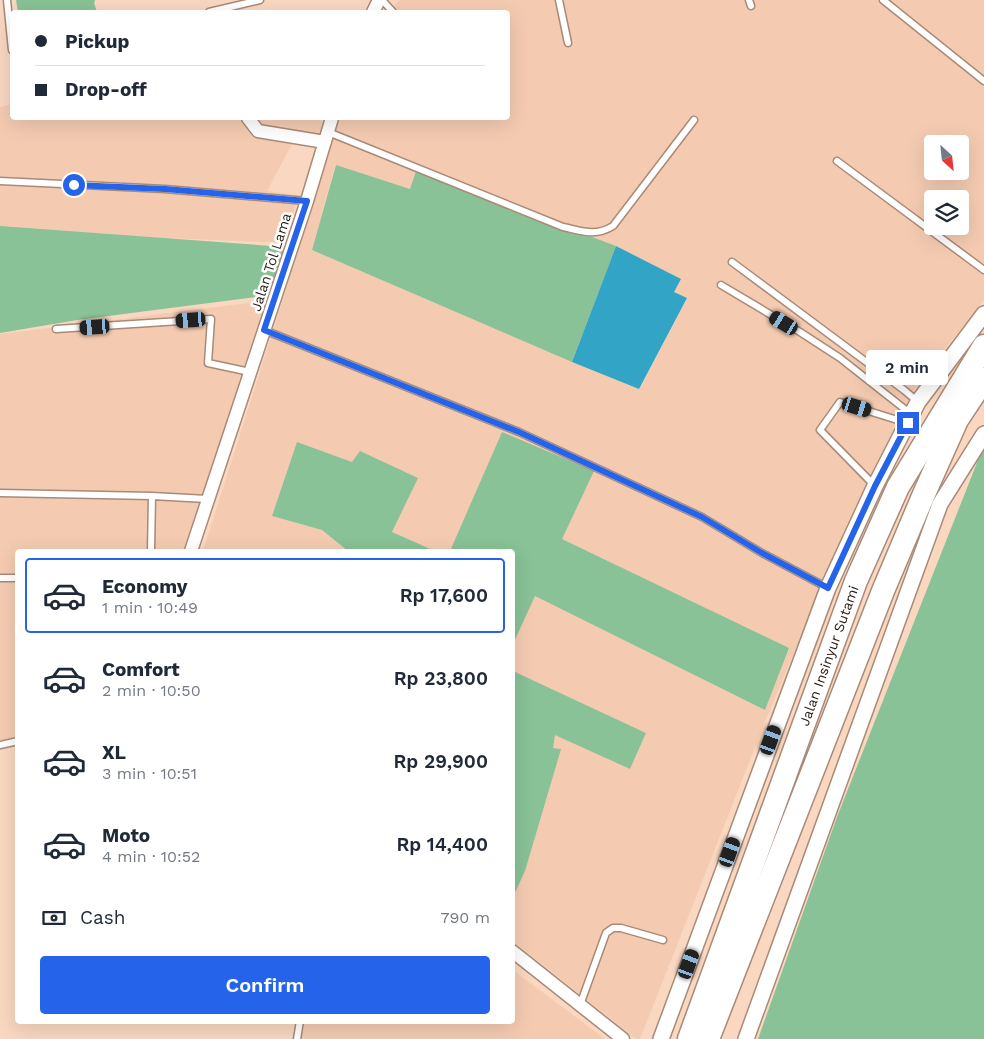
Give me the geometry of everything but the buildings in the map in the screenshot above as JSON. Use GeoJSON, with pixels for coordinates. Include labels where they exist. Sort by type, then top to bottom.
{"type":"FeatureCollection","features":[{"type":"Feature","properties":{"kind":"highway","name":"Jalan Insinyur Sutami"},"geometry":{"type":"LineString","coordinates":[[689,1039],[856,580],[898,486],[984,346]]}},
{"type":"Feature","properties":{"kind":"highway","name":"Jalan Insinyur Sutami"},"geometry":{"type":"LineString","coordinates":[[708,1039],[882,591],[957,420],[984,379]]}},
{"type":"Feature","properties":{"kind":"street"},"geometry":{"type":"LineString","coordinates":[[250,120],[258,131],[326,137]]}},
{"type":"Feature","properties":{"kind":"street","name":"Jalan Tol Lama"},"geometry":{"type":"LineString","coordinates":[[192,549],[307,201],[331,120]]}},
{"type":"Feature","properties":{"kind":"street"},"geometry":{"type":"LineString","coordinates":[[661,1039],[828,588],[875,486],[912,413],[984,314]]}},
{"type":"Feature","properties":{"kind":"street"},"geometry":{"type":"LineString","coordinates":[[746,1039],[940,504],[984,434]]}},
{"type":"Feature","properties":{"kind":"street"},"geometry":{"type":"LineString","coordinates":[[515,953],[622,1039]]}},
{"type":"Feature","properties":{"kind":"lane"},"geometry":{"type":"LineString","coordinates":[[7,0],[10,30]]}},
{"type":"Feature","properties":{"kind":"lane"},"geometry":{"type":"LineString","coordinates":[[218,10],[260,0]]}},
{"type":"Feature","properties":{"kind":"lane"},"geometry":{"type":"LineString","coordinates":[[381,0],[391,10]]}},
{"type":"Feature","properties":{"kind":"lane"},"geometry":{"type":"LineString","coordinates":[[559,0],[568,43]]}},
{"type":"Feature","properties":{"kind":"lane"},"geometry":{"type":"LineString","coordinates":[[883,0],[984,81]]}},
{"type":"Feature","properties":{"kind":"lane"},"geometry":{"type":"LineString","coordinates":[[326,137],[563,227],[588,233],[604,231],[613,226],[694,120]]}},
{"type":"Feature","properties":{"kind":"lane"},"geometry":{"type":"LineString","coordinates":[[837,161],[984,270]]}},
{"type":"Feature","properties":{"kind":"lane"},"geometry":{"type":"LineString","coordinates":[[0,182],[165,189],[307,201]]}},
{"type":"Feature","properties":{"kind":"lane"},"geometry":{"type":"LineString","coordinates":[[732,262],[904,390],[912,413]]}},
{"type":"Feature","properties":{"kind":"lane"},"geometry":{"type":"LineString","coordinates":[[722,285],[840,358],[912,413]]}},
{"type":"Feature","properties":{"kind":"lane"},"geometry":{"type":"LineString","coordinates":[[56,329],[210,319],[208,363],[250,372]]}},
{"type":"Feature","properties":{"kind":"lane"},"geometry":{"type":"LineString","coordinates":[[264,330],[519,432],[702,517],[762,553],[828,588]]}},
{"type":"Feature","properties":{"kind":"lane"},"geometry":{"type":"LineString","coordinates":[[875,486],[820,430],[840,402],[912,413]]}},
{"type":"Feature","properties":{"kind":"lane"},"geometry":{"type":"LineString","coordinates":[[0,493],[208,499]]}},
{"type":"Feature","properties":{"kind":"lane"},"geometry":{"type":"LineString","coordinates":[[151,549],[152,496]]}},
{"type":"Feature","properties":{"kind":"lane"},"geometry":{"type":"LineString","coordinates":[[0,578],[15,578]]}},
{"type":"Feature","properties":{"kind":"lane"},"geometry":{"type":"LineString","coordinates":[[0,745],[15,742]]}},
{"type":"Feature","properties":{"kind":"lane"},"geometry":{"type":"LineString","coordinates":[[580,1005],[606,933],[613,928],[621,928],[663,940]]}},
{"type":"Feature","properties":{"kind":"lane"},"geometry":{"type":"LineString","coordinates":[[297,1039],[300,1024]]}},
{"type":"Feature","properties":{"kind":"shaded area"},"geometry":{"type":"Polygon","coordinates":[[[400,0],[984,0],[984,300],[919,381],[850,517],[765,722],[640,1039],[636,1039],[515,943],[515,891],[525,871],[560,748],[553,748],[555,734],[630,769],[646,733],[515,672],[515,639],[534,595],[765,710],[788,648],[562,539],[502,432],[451,549],[430,549],[392,532],[417,478],[352,462],[297,442],[272,516],[322,530],[346,549],[204,549],[339,120],[510,120],[510,10],[389,10],[400,0]],[[335,165],[312,250],[639,389],[687,299],[673,292],[680,279],[616,246],[416,171],[410,189],[335,165]]]}},
{"type":"Feature","properties":{"kind":"shaded area"},"geometry":{"type":"Polygon","coordinates":[[[10,104],[10,120],[323,121],[315,147],[293,142],[267,191],[297,195],[288,243],[0,231],[0,107],[10,104]]]}},
{"type":"Feature","properties":{"kind":"shaded area"},"geometry":{"type":"Polygon","coordinates":[[[272,300],[192,549],[15,549],[15,746],[0,750],[0,334],[272,300]]]}},
{"type":"Feature","properties":{"kind":"shaded area"},"geometry":{"type":"Polygon","coordinates":[[[515,972],[605,1039],[295,1039],[297,1024],[515,1024],[515,972]]]}},
{"type":"Feature","properties":{"kind":"green space"},"geometry":{"type":"Polygon","coordinates":[[[16,0],[95,0],[96,10],[18,10],[16,0]]]}},
{"type":"Feature","properties":{"kind":"green space"},"geometry":{"type":"Polygon","coordinates":[[[336,165],[410,189],[416,171],[616,246],[572,362],[312,250],[336,165]]]}},
{"type":"Feature","properties":{"kind":"green space"},"geometry":{"type":"Polygon","coordinates":[[[0,226],[285,247],[272,295],[77,320],[0,333],[0,226]]]}},
{"type":"Feature","properties":{"kind":"green space"},"geometry":{"type":"Polygon","coordinates":[[[502,432],[594,471],[562,539],[789,648],[765,710],[535,596],[515,640],[515,549],[451,549],[502,432]]]}},
{"type":"Feature","properties":{"kind":"green space"},"geometry":{"type":"Polygon","coordinates":[[[297,442],[352,462],[360,451],[418,478],[392,532],[430,549],[346,549],[322,530],[272,516],[297,442]]]}},
{"type":"Feature","properties":{"kind":"green space"},"geometry":{"type":"Polygon","coordinates":[[[984,445],[984,1039],[758,1039],[837,817],[984,445]]]}},
{"type":"Feature","properties":{"kind":"green space"},"geometry":{"type":"Polygon","coordinates":[[[515,672],[646,733],[630,769],[555,735],[553,748],[561,749],[525,871],[515,893],[515,672]]]}},
{"type":"Feature","properties":{"kind":"water"},"geometry":{"type":"Polygon","coordinates":[[[616,246],[681,279],[674,292],[687,298],[639,389],[572,362],[616,246]]]}},
{"type":"Feature","properties":{"kind":"route"},"geometry":{"type":"LineString","coordinates":[[74,185],[165,189],[307,201],[264,330],[519,432],[702,517],[762,553],[828,588],[875,486],[908,423]]}}]}
